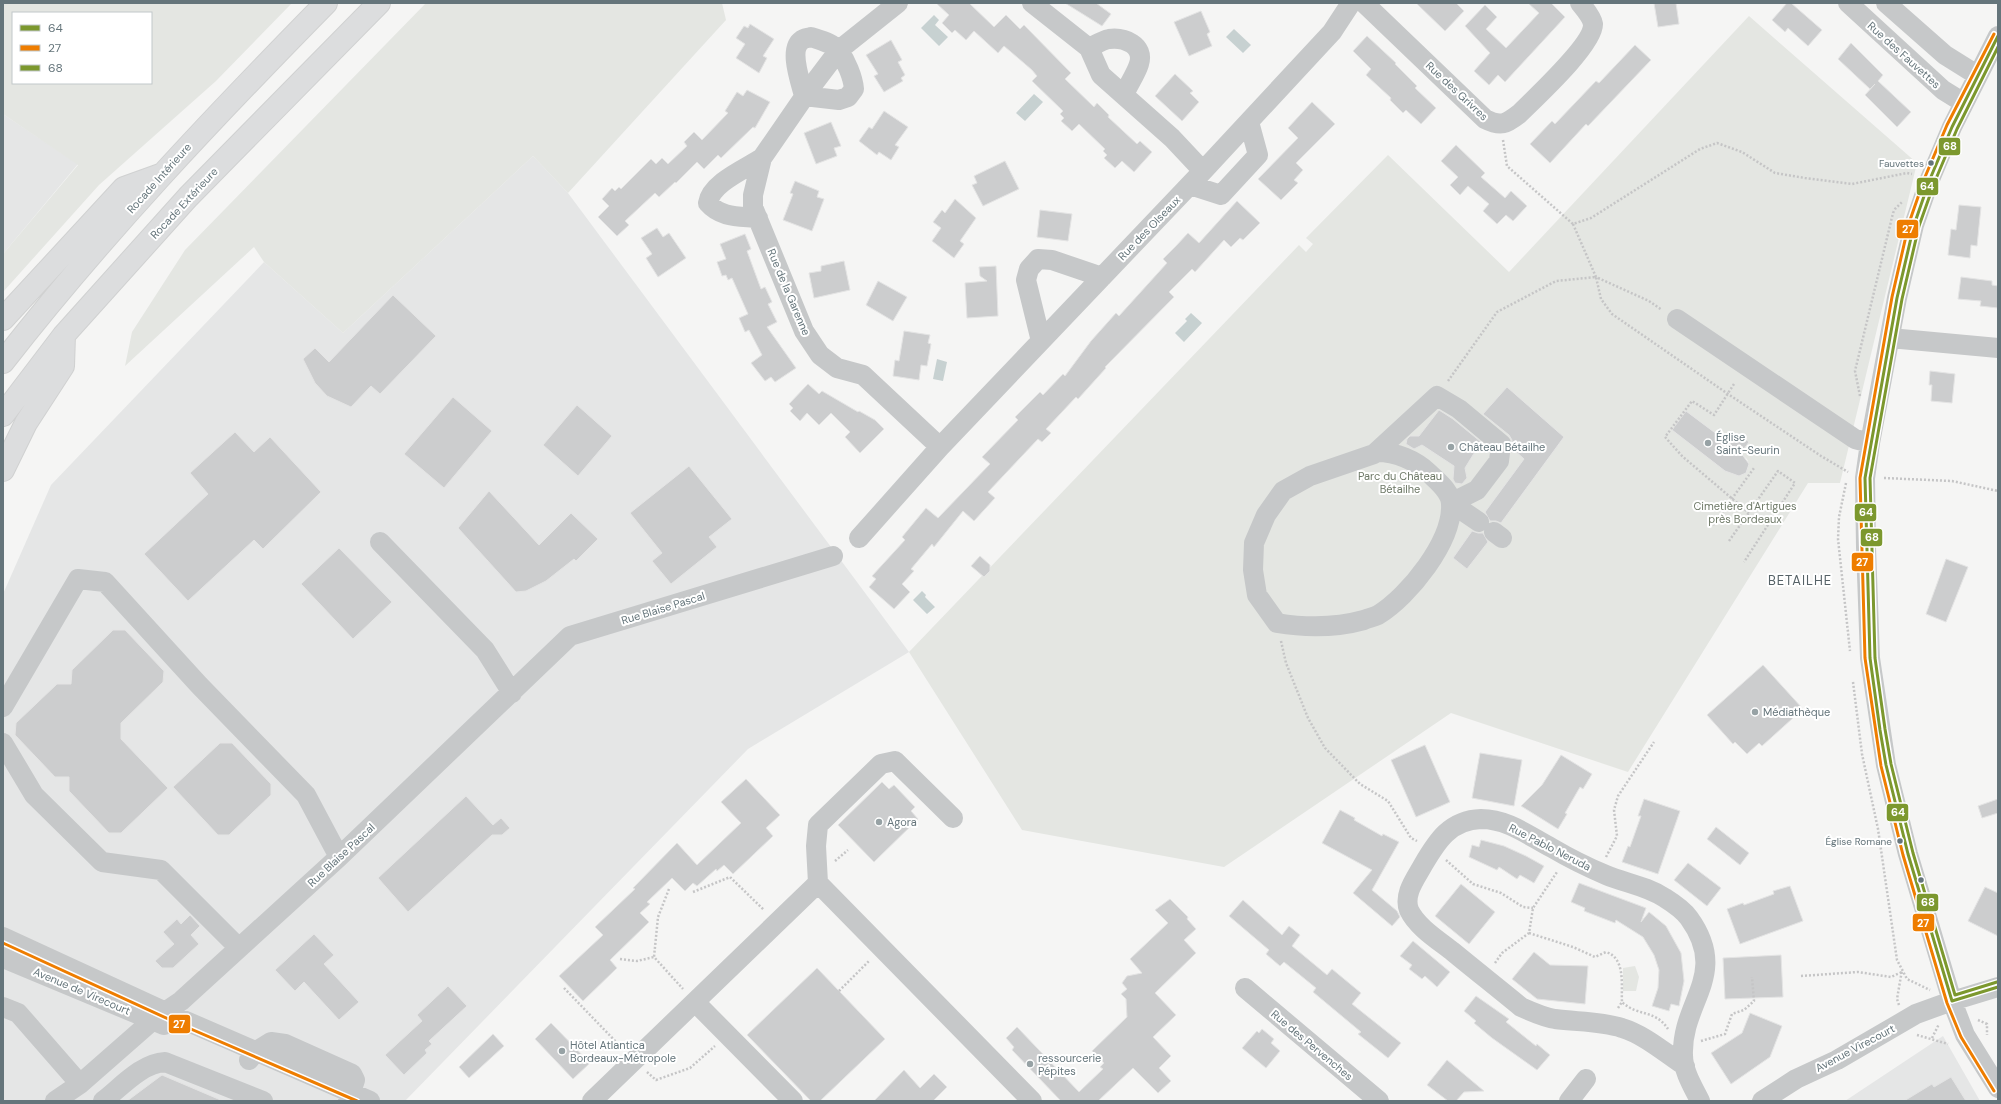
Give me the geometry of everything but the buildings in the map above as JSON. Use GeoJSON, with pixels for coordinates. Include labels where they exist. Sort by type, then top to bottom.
{"type":"FeatureCollection","features":[{"type":"Feature","properties":{"kind":"highway","name":"Rocade Intérieure"},"geometry":{"type":"LineString","coordinates":[[3,362],[49,303],[161,174],[326,3]]}},
{"type":"Feature","properties":{"kind":"highway","name":"Rocade Extérieure"},"geometry":{"type":"LineString","coordinates":[[3,415],[64,335],[188,198],[379,3]]}},
{"type":"Feature","properties":{"kind":"highway"},"geometry":{"type":"LineString","coordinates":[[3,319],[124,188],[161,174]]}},
{"type":"Feature","properties":{"kind":"highway"},"geometry":{"type":"LineString","coordinates":[[3,470],[26,423],[63,366],[64,335]]}},
{"type":"Feature","properties":{"kind":"street","name":"Rue de la Garenne"},"geometry":{"type":"LineString","coordinates":[[898,3],[839,50],[804,96],[762,158],[752,195],[753,207],[804,331],[820,355],[837,368],[863,375],[940,447]]}},
{"type":"Feature","properties":{"kind":"street"},"geometry":{"type":"LineString","coordinates":[[1032,3],[1089,48],[1101,76],[1172,138],[1196,178],[1221,195],[1258,155],[1248,122]]}},
{"type":"Feature","properties":{"kind":"street","name":"Rue des Grivres"},"geometry":{"type":"LineString","coordinates":[[1363,4],[1485,119],[1496,125],[1509,122],[1519,114],[1578,53],[1589,39],[1593,24],[1586,10],[1580,3]]}},
{"type":"Feature","properties":{"kind":"street"},"geometry":{"type":"LineString","coordinates":[[1886,3],[1945,56],[1977,75]]}},
{"type":"Feature","properties":{"kind":"street","name":"Rue des OIseaux"},"geometry":{"type":"LineString","coordinates":[[859,538],[940,447],[1196,178],[1332,32],[1363,4]]}},
{"type":"Feature","properties":{"kind":"street","name":"Rue des Fauvettes"},"geometry":{"type":"LineString","coordinates":[[1858,7],[1943,90],[1964,103]]}},
{"type":"Feature","properties":{"kind":"street"},"geometry":{"type":"LineString","coordinates":[[1998,36],[1977,75],[1930,179],[1914,225],[1905,259],[1870,443],[1857,475],[1866,547],[1870,658],[1886,764],[1908,854],[1952,1001],[1965,1034],[1998,1088]]}},
{"type":"Feature","properties":{"kind":"street"},"geometry":{"type":"LineString","coordinates":[[811,37],[824,41],[839,50],[853,80],[854,89],[848,97],[839,100],[804,96],[795,58],[796,47],[802,40],[811,37]]}},
{"type":"Feature","properties":{"kind":"street"},"geometry":{"type":"LineString","coordinates":[[1089,48],[1108,39],[1120,39],[1132,42],[1139,50],[1140,63],[1124,95]]}},
{"type":"Feature","properties":{"kind":"street","name":"Rue de la Garenne"},"geometry":{"type":"LineString","coordinates":[[758,218],[724,215],[715,210],[708,203],[709,195],[718,185],[762,158]]}},
{"type":"Feature","properties":{"kind":"street"},"geometry":{"type":"LineString","coordinates":[[1041,341],[1026,280],[1029,269],[1038,259],[1052,260],[1102,277]]}},
{"type":"Feature","properties":{"kind":"street"},"geometry":{"type":"LineString","coordinates":[[1677,319],[1856,439],[1870,443]]}},
{"type":"Feature","properties":{"kind":"street"},"geometry":{"type":"LineString","coordinates":[[1890,338],[1998,348]]}},
{"type":"Feature","properties":{"kind":"street"},"geometry":{"type":"LineString","coordinates":[[1438,396],[1459,409],[1501,444],[1499,461],[1477,490],[1452,503],[1447,528],[1439,548],[1426,569],[1401,596],[1378,615],[1345,625],[1304,628],[1277,623],[1257,595],[1254,570],[1254,543],[1266,515],[1283,491],[1310,476],[1346,465],[1377,452],[1438,396]]}},
{"type":"Feature","properties":{"kind":"street"},"geometry":{"type":"LineString","coordinates":[[1377,452],[1389,452],[1419,464],[1443,486],[1452,503],[1492,531]]}},
{"type":"Feature","properties":{"kind":"street"},"geometry":{"type":"LineString","coordinates":[[380,542],[485,650],[512,693]]}},
{"type":"Feature","properties":{"kind":"street","name":"Rue Blaise Pascal"},"geometry":{"type":"LineString","coordinates":[[55,1101],[80,1084],[159,1016],[181,1001],[339,857],[570,636],[833,556]]}},
{"type":"Feature","properties":{"kind":"street"},"geometry":{"type":"LineString","coordinates":[[3,707],[78,579],[106,582],[199,685],[306,795],[339,857]]}},
{"type":"Feature","properties":{"kind":"street"},"geometry":{"type":"LineString","coordinates":[[3,743],[34,795],[102,862],[161,870],[239,948]]}},
{"type":"Feature","properties":{"kind":"street"},"geometry":{"type":"LineString","coordinates":[[953,818],[895,761],[881,764],[818,825],[816,846],[818,883],[1032,1101]]}},
{"type":"Feature","properties":{"kind":"street","name":"Rue Pablo Neruda"},"geometry":{"type":"LineString","coordinates":[[1685,1066],[1644,1038],[1623,1028],[1610,1024],[1554,1018],[1536,1014],[1521,1007],[1432,935],[1416,920],[1410,910],[1407,899],[1411,886],[1438,840],[1449,829],[1463,823],[1481,819],[1500,822],[1520,830],[1599,871],[1664,897],[1688,916],[1698,931],[1705,952],[1705,970],[1702,987],[1686,1026],[1683,1056],[1685,1066],[1700,1101]]}},
{"type":"Feature","properties":{"kind":"street"},"geometry":{"type":"LineString","coordinates":[[592,1101],[696,1003],[818,883]]}},
{"type":"Feature","properties":{"kind":"street","name":"Avenue de Virecourt"},"geometry":{"type":"LineString","coordinates":[[3,937],[159,1016],[345,1098],[370,1101]]}},
{"type":"Feature","properties":{"kind":"street","name":"Avenue de Virecourt"},"geometry":{"type":"LineString","coordinates":[[3,958],[159,1016]]}},
{"type":"Feature","properties":{"kind":"street","name":"Avenue Virecourt"},"geometry":{"type":"LineString","coordinates":[[1762,1101],[1796,1080],[1836,1060],[1916,1014],[1998,987]]}},
{"type":"Feature","properties":{"kind":"street","name":"Rue des Pervenches"},"geometry":{"type":"LineString","coordinates":[[1245,988],[1379,1101]]}},
{"type":"Feature","properties":{"kind":"street"},"geometry":{"type":"LineString","coordinates":[[696,1003],[793,1101]]}},
{"type":"Feature","properties":{"kind":"street"},"geometry":{"type":"LineString","coordinates":[[3,1006],[18,1013],[80,1084]]}},
{"type":"Feature","properties":{"kind":"street"},"geometry":{"type":"LineString","coordinates":[[103,1101],[144,1069],[156,1062],[166,1062],[263,1101]]}},
{"type":"Feature","properties":{"kind":"street"},"geometry":{"type":"LineString","coordinates":[[1569,1101],[1586,1079]]}},
{"type":"Feature","properties":{"kind":"path"},"geometry":{"type":"LineString","coordinates":[[1501,124],[1507,166],[1573,224],[1596,277],[1601,299],[1612,314],[1821,456],[1857,475],[1952,481],[1998,490]]}},
{"type":"Feature","properties":{"kind":"path"},"geometry":{"type":"LineString","coordinates":[[1573,224],[1591,218],[1700,149],[1717,143],[1742,152],[1776,173],[1804,178],[1852,184],[1907,173],[1930,179]]}},
{"type":"Feature","properties":{"kind":"path"},"geometry":{"type":"LineString","coordinates":[[1438,396],[1497,312],[1556,281],[1596,277],[1648,301],[1677,319]]}},
{"type":"Feature","properties":{"kind":"path"},"geometry":{"type":"LineString","coordinates":[[1734,384],[1714,415],[1692,401],[1664,437],[1682,456],[1749,513]]}},
{"type":"Feature","properties":{"kind":"path"},"geometry":{"type":"LineString","coordinates":[[1713,525],[1754,468]]}},
{"type":"Feature","properties":{"kind":"path"},"geometry":{"type":"LineString","coordinates":[[1729,541],[1778,471],[1795,483],[1744,562]]}},
{"type":"Feature","properties":{"kind":"path"},"geometry":{"type":"LineString","coordinates":[[1277,623],[1286,663],[1308,718],[1325,748],[1360,784],[1388,801],[1411,838],[1432,849],[1473,884],[1501,893],[1523,907],[1533,908]]}},
{"type":"Feature","properties":{"kind":"path"},"geometry":{"type":"LineString","coordinates":[[1599,871],[1616,836],[1614,810],[1618,796],[1654,742]]}},
{"type":"Feature","properties":{"kind":"path"},"geometry":{"type":"LineString","coordinates":[[1484,977],[1502,953],[1530,933],[1533,908],[1568,856]]}},
{"type":"Feature","properties":{"kind":"path"},"geometry":{"type":"LineString","coordinates":[[693,892],[730,877],[777,923]]}},
{"type":"Feature","properties":{"kind":"path"},"geometry":{"type":"LineString","coordinates":[[669,888],[658,917],[654,956],[696,1003]]}},
{"type":"Feature","properties":{"kind":"path"},"geometry":{"type":"LineString","coordinates":[[1530,933],[1573,947],[1594,957],[1606,952],[1612,954],[1620,965],[1622,1002]]}},
{"type":"Feature","properties":{"kind":"path"},"geometry":{"type":"LineString","coordinates":[[839,991],[882,948]]}},
{"type":"Feature","properties":{"kind":"path"},"geometry":{"type":"LineString","coordinates":[[620,958],[637,961],[654,956]]}},
{"type":"Feature","properties":{"kind":"path"},"geometry":{"type":"LineString","coordinates":[[1801,976],[1858,972],[1891,977],[1902,972]]}},
{"type":"Feature","properties":{"kind":"shaded area"},"geometry":{"type":"Polygon","coordinates":[[[934,15],[939,20],[935,25],[948,37],[939,46],[921,28],[934,15]]]}},
{"type":"Feature","properties":{"kind":"shaded area"},"geometry":{"type":"Polygon","coordinates":[[[1234,29],[1251,45],[1243,53],[1226,37],[1234,29]]]}},
{"type":"Feature","properties":{"kind":"shaded area"},"geometry":{"type":"Polygon","coordinates":[[[1034,94],[1043,102],[1025,121],[1016,113],[1034,94]]]}},
{"type":"Feature","properties":{"kind":"shaded area"},"geometry":{"type":"Polygon","coordinates":[[[3,114],[78,164],[3,254],[3,114]]]}},
{"type":"Feature","properties":{"kind":"shaded area"},"geometry":{"type":"Polygon","coordinates":[[[533,156],[568,193],[909,652],[748,749],[405,1101],[3,1101],[3,594],[51,485],[264,262],[343,333],[533,156]]]}},
{"type":"Feature","properties":{"kind":"shaded area"},"geometry":{"type":"Polygon","coordinates":[[[1191,313],[1202,323],[1184,342],[1175,333],[1187,321],[1185,319],[1191,313]]]}},
{"type":"Feature","properties":{"kind":"shaded area"},"geometry":{"type":"Polygon","coordinates":[[[937,359],[947,362],[943,381],[933,379],[937,359]]]}},
{"type":"Feature","properties":{"kind":"shaded area"},"geometry":{"type":"Polygon","coordinates":[[[922,591],[926,595],[925,597],[935,607],[927,614],[913,600],[922,591]]]}},
{"type":"Feature","properties":{"kind":"shaded area"},"geometry":{"type":"Polygon","coordinates":[[[1943,1036],[1980,1101],[1845,1101],[1943,1036]]]}},
{"type":"Feature","properties":{"kind":"green space"},"geometry":{"type":"Polygon","coordinates":[[[3,3],[292,3],[216,81],[99,185],[3,292],[3,254],[78,165],[3,114],[3,3]]]}},
{"type":"Feature","properties":{"kind":"green space"},"geometry":{"type":"Polygon","coordinates":[[[426,3],[722,3],[726,20],[568,193],[533,156],[343,333],[264,262],[254,247],[125,366],[132,332],[185,250],[426,3]]]}},
{"type":"Feature","properties":{"kind":"green space","name":"Parc du Château Bétailhe"},"geometry":{"type":"Polygon","coordinates":[[[1749,16],[1917,163],[1840,483],[1808,483],[1628,772],[1451,713],[1224,867],[1022,830],[909,652],[1299,245],[1306,252],[1313,244],[1306,238],[1388,155],[1509,272],[1749,16]],[[1686,411],[1672,430],[1724,470],[1726,468],[1739,476],[1746,473],[1749,464],[1747,459],[1741,454],[1749,442],[1738,433],[1730,444],[1686,411]]]}},
{"type":"Feature","properties":{"kind":"green space"},"geometry":{"type":"Polygon","coordinates":[[[1635,966],[1639,977],[1636,991],[1623,991],[1623,968],[1635,966]]]}},
{"type":"Feature","properties":{"kind":"transit line","name":"27"},"geometry":{"type":"LineString","coordinates":[[1994,34],[1947,125],[1925,177],[1909,223],[1892,297],[1860,478],[1865,658],[1881,766],[1903,855],[1947,1003],[1961,1037],[1994,1091]]}},
{"type":"Feature","properties":{"kind":"transit line","name":"64"},"geometry":{"type":"LineString","coordinates":[[1952,1001],[1908,854],[1886,765],[1880,730],[1870,658],[1865,478],[1897,298],[1914,225],[1930,179],[1952,127],[1998,36]]}},
{"type":"Feature","properties":{"kind":"transit line","name":"68"},"geometry":{"type":"LineString","coordinates":[[1997,982],[1955,995],[1913,853],[1891,764],[1875,658],[1870,478],[1902,299],[1919,226],[1935,181],[1957,129],[1998,47]]}},
{"type":"Feature","properties":{"kind":"transit line","name":"27"},"geometry":{"type":"LineString","coordinates":[[3,943],[177,1023],[357,1101]]}},
{"type":"Feature","properties":{"kind":"transit line","name":"64"},"geometry":{"type":"LineString","coordinates":[[1952,1001],[1998,987]]}},
{"type":"Feature","properties":{"kind":"place","name":"Fauvettes"},"geometry":{"type":"Point","coordinates":[1931,163]}},
{"type":"Feature","properties":{"kind":"place","name":"Église Saint-Seurin"},"geometry":{"type":"Point","coordinates":[1708,443]}},
{"type":"Feature","properties":{"kind":"place","name":"Château Bétailhe"},"geometry":{"type":"Point","coordinates":[1451,447]}},
{"type":"Feature","properties":{"kind":"place","name":"Médiathèque"},"geometry":{"type":"Point","coordinates":[1755,712]}},
{"type":"Feature","properties":{"kind":"place","name":"Agora"},"geometry":{"type":"Point","coordinates":[879,822]}},
{"type":"Feature","properties":{"kind":"place","name":"Église Romane"},"geometry":{"type":"Point","coordinates":[1900,841]}},
{"type":"Feature","properties":{"kind":"place","name":"Hôtel Atlantica Bordeaux-Métropole"},"geometry":{"type":"Point","coordinates":[562,1051]}},
{"type":"Feature","properties":{"kind":"place","name":"ressourcerie Pépites"},"geometry":{"type":"Point","coordinates":[1030,1064]}},
{"type":"Feature","properties":{"kind":"district","name":"BETAILHE"},"geometry":{"type":"Point","coordinates":[1800,580]}},
{"type":"Feature","properties":{"kind":"park label","name":"Cimetière d'Artigues près Bordeaux"},"geometry":{"type":"Point","coordinates":[1745,512]}}]}
